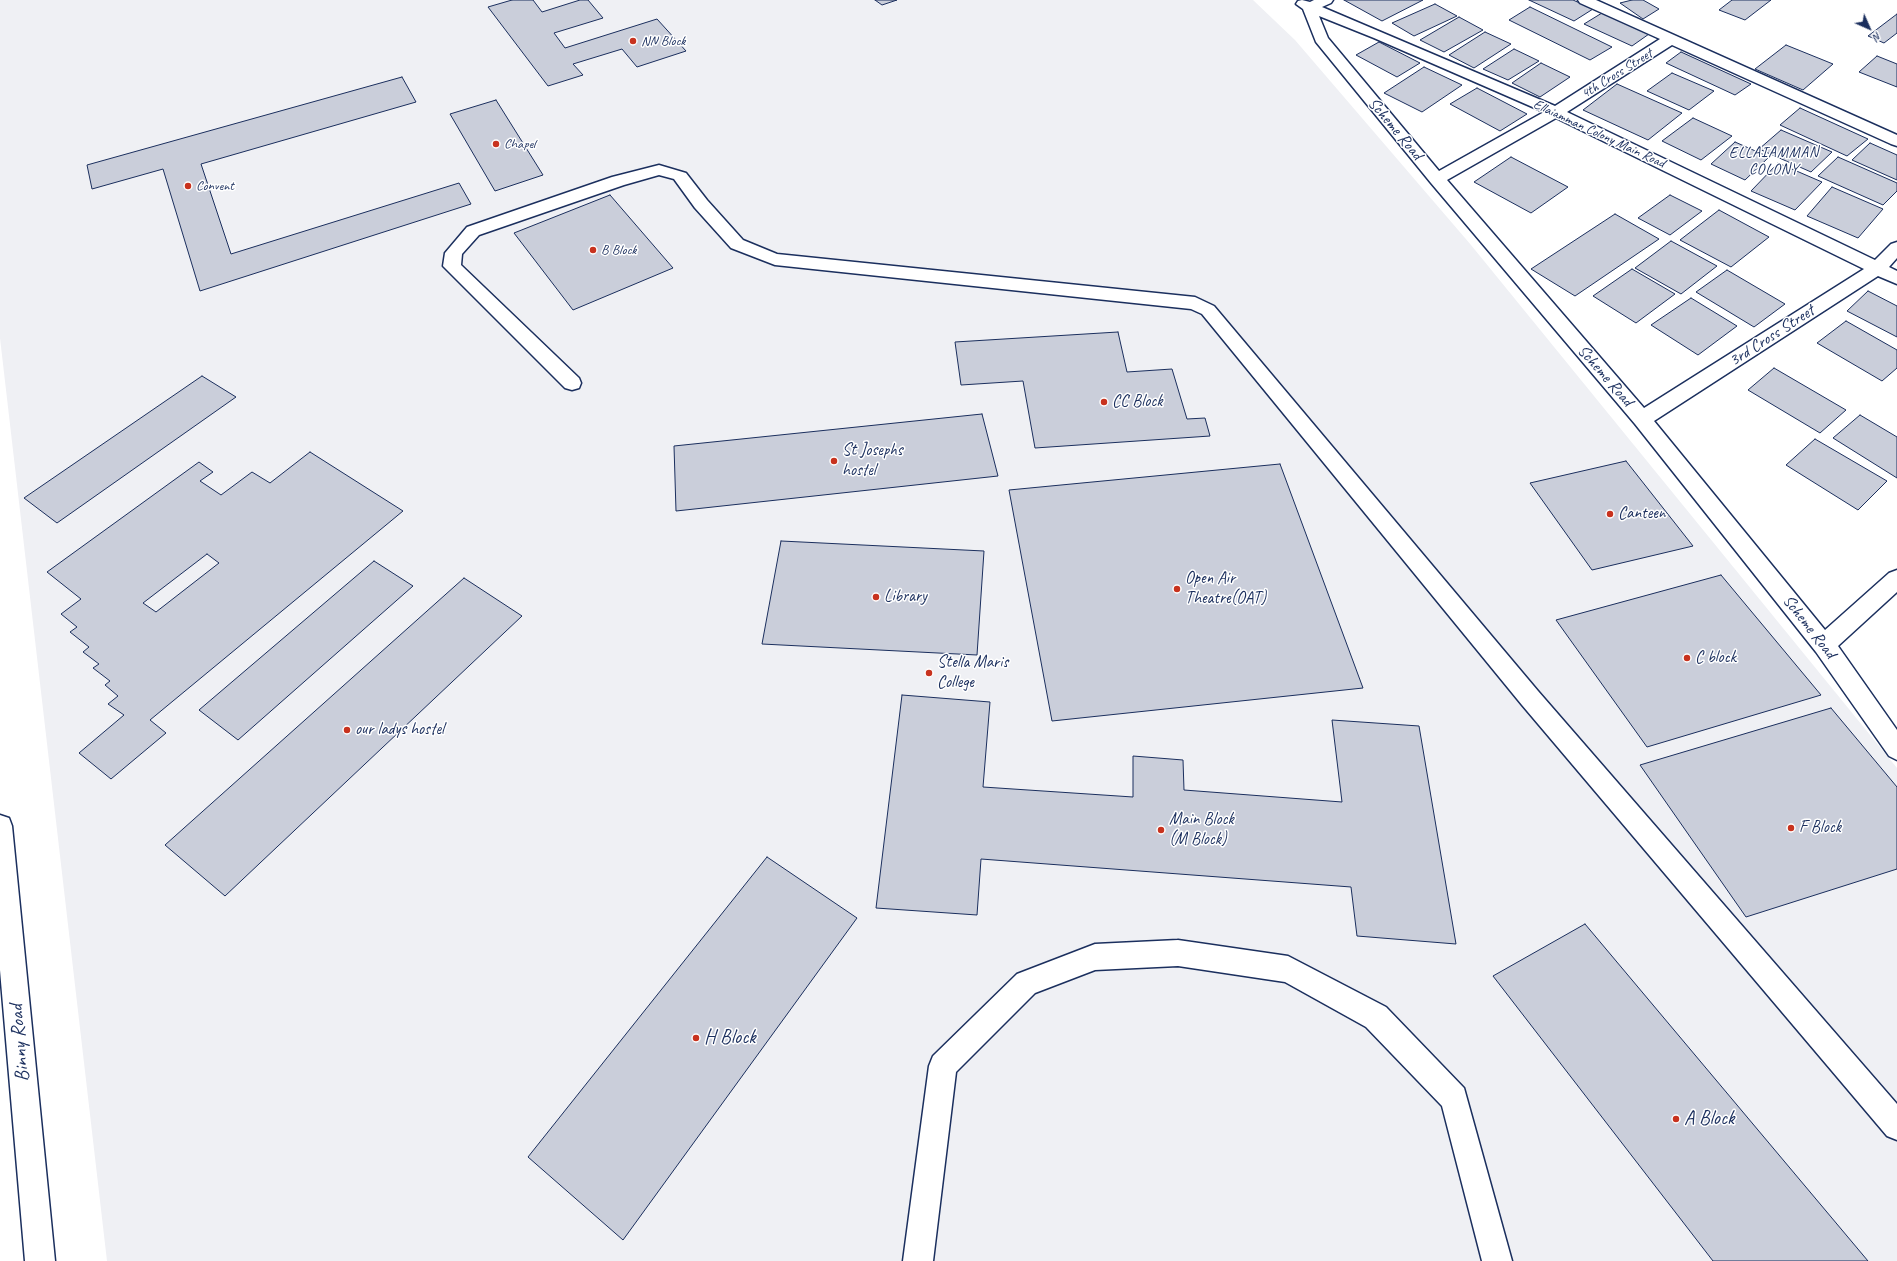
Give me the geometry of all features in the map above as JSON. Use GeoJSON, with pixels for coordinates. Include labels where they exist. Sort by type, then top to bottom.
{"type":"FeatureCollection","features":[{"type":"Feature","properties":{"kind":"street"},"geometry":{"type":"LineString","coordinates":[[1585,0],[1897,141]]}},
{"type":"Feature","properties":{"kind":"street","name":"Ellaiamman Colony Main Road"},"geometry":{"type":"LineString","coordinates":[[1310,2],[1379,35],[1556,112],[1897,278]]}},
{"type":"Feature","properties":{"kind":"street","name":"Scheme Road"},"geometry":{"type":"LineString","coordinates":[[1310,2],[1321,39],[1437,179],[1642,419],[1824,645],[1897,749]]}},
{"type":"Feature","properties":{"kind":"street","name":"4th Cross Street"},"geometry":{"type":"LineString","coordinates":[[1437,179],[1556,112],[1672,39]]}},
{"type":"Feature","properties":{"kind":"street"},"geometry":{"type":"LineString","coordinates":[[572,383],[452,266],[454,253],[473,231],[618,181],[659,170],[680,176],[701,204],[737,244],[775,260],[834,264],[1194,303],[1208,310],[1530,698],[1897,1126]]}},
{"type":"Feature","properties":{"kind":"street","name":"3rd Cross Street"},"geometry":{"type":"LineString","coordinates":[[1642,419],[1878,268],[1897,248]]}},
{"type":"Feature","properties":{"kind":"street"},"geometry":{"type":"LineString","coordinates":[[1824,645],[1897,579]]}},
{"type":"Feature","properties":{"kind":"street","name":"Binny Road"},"geometry":{"type":"LineString","coordinates":[[0,826],[40,1261]]}},
{"type":"Feature","properties":{"kind":"street"},"geometry":{"type":"LineString","coordinates":[[918,1261],[943,1066],[1026,983],[1095,957],[1178,953],[1288,969],[1376,1018],[1454,1098],[1497,1261]]}},
{"type":"Feature","properties":{"kind":"shaded area","name":"Stella Maris College"},"geometry":{"type":"Polygon","coordinates":[[[0,0],[1253,0],[1295,40],[1471,245],[1897,768],[1897,1261],[107,1261],[0,338],[0,0]]]}},
{"type":"Feature","properties":{"kind":"building","name":"NN Block"},"geometry":{"type":"Polygon","coordinates":[[[512,0],[533,0],[542,12],[580,0],[588,0],[603,18],[554,33],[565,48],[657,19],[686,51],[637,67],[622,49],[573,64],[583,75],[548,86],[488,7],[512,0]]]}},
{"type":"Feature","properties":{"kind":"building"},"geometry":{"type":"Polygon","coordinates":[[[875,0],[897,0],[882,5],[875,0]]]}},
{"type":"Feature","properties":{"kind":"building"},"geometry":{"type":"Polygon","coordinates":[[[1344,0],[1423,0],[1382,21],[1344,0]]]}},
{"type":"Feature","properties":{"kind":"building"},"geometry":{"type":"Polygon","coordinates":[[[1529,0],[1573,0],[1593,9],[1574,21],[1529,0]]]}},
{"type":"Feature","properties":{"kind":"building"},"geometry":{"type":"Polygon","coordinates":[[[1632,0],[1643,0],[1659,9],[1643,19],[1620,3],[1632,0]]]}},
{"type":"Feature","properties":{"kind":"building"},"geometry":{"type":"Polygon","coordinates":[[[1732,0],[1771,0],[1745,20],[1719,10],[1732,0]]]}},
{"type":"Feature","properties":{"kind":"building"},"geometry":{"type":"Polygon","coordinates":[[[1435,4],[1457,16],[1414,36],[1392,23],[1435,4]]]}},
{"type":"Feature","properties":{"kind":"building"},"geometry":{"type":"Polygon","coordinates":[[[1530,7],[1612,47],[1590,60],[1509,20],[1530,7]]]}},
{"type":"Feature","properties":{"kind":"building"},"geometry":{"type":"Polygon","coordinates":[[[1602,13],[1649,34],[1632,46],[1584,24],[1602,13]]]}},
{"type":"Feature","properties":{"kind":"building"},"geometry":{"type":"Polygon","coordinates":[[[1897,14],[1897,33],[1884,43],[1868,36],[1897,14]]]}},
{"type":"Feature","properties":{"kind":"building"},"geometry":{"type":"Polygon","coordinates":[[[1459,17],[1483,30],[1444,52],[1420,40],[1459,17]]]}},
{"type":"Feature","properties":{"kind":"building"},"geometry":{"type":"Polygon","coordinates":[[[1485,32],[1511,44],[1474,68],[1449,55],[1485,32]]]}},
{"type":"Feature","properties":{"kind":"building"},"geometry":{"type":"Polygon","coordinates":[[[1379,42],[1420,63],[1397,77],[1356,55],[1379,42]]]}},
{"type":"Feature","properties":{"kind":"building"},"geometry":{"type":"Polygon","coordinates":[[[1786,45],[1833,64],[1803,90],[1755,69],[1786,45]]]}},
{"type":"Feature","properties":{"kind":"building"},"geometry":{"type":"Polygon","coordinates":[[[1514,49],[1539,61],[1508,80],[1483,69],[1514,49]]]}},
{"type":"Feature","properties":{"kind":"building"},"geometry":{"type":"Polygon","coordinates":[[[1681,52],[1751,84],[1735,95],[1666,63],[1681,52]]]}},
{"type":"Feature","properties":{"kind":"building"},"geometry":{"type":"Polygon","coordinates":[[[1877,56],[1897,64],[1897,87],[1859,72],[1877,56]]]}},
{"type":"Feature","properties":{"kind":"building"},"geometry":{"type":"Polygon","coordinates":[[[1541,63],[1570,77],[1540,97],[1512,83],[1541,63]]]}},
{"type":"Feature","properties":{"kind":"building"},"geometry":{"type":"Polygon","coordinates":[[[1424,67],[1462,85],[1422,112],[1384,93],[1424,67]]]}},
{"type":"Feature","properties":{"kind":"building"},"geometry":{"type":"Polygon","coordinates":[[[1672,73],[1714,91],[1689,110],[1647,91],[1672,73]]]}},
{"type":"Feature","properties":{"kind":"building","name":"Convent"},"geometry":{"type":"Polygon","coordinates":[[[402,77],[416,102],[201,164],[231,254],[459,183],[471,204],[200,291],[163,169],[92,189],[87,165],[402,77]]]}},
{"type":"Feature","properties":{"kind":"building"},"geometry":{"type":"Polygon","coordinates":[[[1617,84],[1682,113],[1648,140],[1583,110],[1617,84]]]}},
{"type":"Feature","properties":{"kind":"building"},"geometry":{"type":"Polygon","coordinates":[[[1477,88],[1527,114],[1500,131],[1450,104],[1477,88]]]}},
{"type":"Feature","properties":{"kind":"building","name":"Chapel"},"geometry":{"type":"Polygon","coordinates":[[[496,100],[543,175],[495,191],[450,114],[496,100]]]}},
{"type":"Feature","properties":{"kind":"building"},"geometry":{"type":"Polygon","coordinates":[[[1800,108],[1868,139],[1847,156],[1780,125],[1800,108]]]}},
{"type":"Feature","properties":{"kind":"building"},"geometry":{"type":"Polygon","coordinates":[[[1693,118],[1732,136],[1701,160],[1662,141],[1693,118]]]}},
{"type":"Feature","properties":{"kind":"building"},"geometry":{"type":"Polygon","coordinates":[[[1781,130],[1832,152],[1811,172],[1759,149],[1781,130]]]}},
{"type":"Feature","properties":{"kind":"building"},"geometry":{"type":"Polygon","coordinates":[[[1735,142],[1769,157],[1745,180],[1711,164],[1735,142]]]}},
{"type":"Feature","properties":{"kind":"building"},"geometry":{"type":"Polygon","coordinates":[[[1870,143],[1897,155],[1897,180],[1852,160],[1870,143]]]}},
{"type":"Feature","properties":{"kind":"building"},"geometry":{"type":"Polygon","coordinates":[[[1511,157],[1568,187],[1531,213],[1474,182],[1511,157]]]}},
{"type":"Feature","properties":{"kind":"building"},"geometry":{"type":"Polygon","coordinates":[[[1838,157],[1897,183],[1897,191],[1883,205],[1818,176],[1838,157]]]}},
{"type":"Feature","properties":{"kind":"building"},"geometry":{"type":"Polygon","coordinates":[[[1778,163],[1822,182],[1795,210],[1751,191],[1778,163]]]}},
{"type":"Feature","properties":{"kind":"building"},"geometry":{"type":"Polygon","coordinates":[[[1832,187],[1883,209],[1858,238],[1807,216],[1832,187]]]}},
{"type":"Feature","properties":{"kind":"building","name":"B Block"},"geometry":{"type":"Polygon","coordinates":[[[610,195],[673,268],[573,310],[514,233],[610,195]]]}},
{"type":"Feature","properties":{"kind":"building"},"geometry":{"type":"Polygon","coordinates":[[[1670,195],[1702,211],[1670,235],[1638,218],[1670,195]]]}},
{"type":"Feature","properties":{"kind":"building"},"geometry":{"type":"Polygon","coordinates":[[[1719,210],[1769,237],[1731,267],[1680,240],[1719,210]]]}},
{"type":"Feature","properties":{"kind":"building"},"geometry":{"type":"Polygon","coordinates":[[[1615,214],[1659,239],[1575,296],[1531,269],[1615,214]]]}},
{"type":"Feature","properties":{"kind":"building"},"geometry":{"type":"Polygon","coordinates":[[[1671,241],[1717,266],[1681,294],[1635,268],[1671,241]]]}},
{"type":"Feature","properties":{"kind":"building"},"geometry":{"type":"Polygon","coordinates":[[[1632,269],[1675,294],[1636,323],[1593,296],[1632,269]]]}},
{"type":"Feature","properties":{"kind":"building"},"geometry":{"type":"Polygon","coordinates":[[[1727,270],[1785,304],[1754,327],[1696,292],[1727,270]]]}},
{"type":"Feature","properties":{"kind":"building"},"geometry":{"type":"Polygon","coordinates":[[[1868,291],[1897,306],[1897,337],[1847,311],[1868,291]]]}},
{"type":"Feature","properties":{"kind":"building"},"geometry":{"type":"Polygon","coordinates":[[[1691,298],[1737,326],[1698,355],[1651,325],[1691,298]]]}},
{"type":"Feature","properties":{"kind":"building"},"geometry":{"type":"Polygon","coordinates":[[[1846,321],[1897,350],[1897,368],[1882,381],[1817,343],[1846,321]]]}},
{"type":"Feature","properties":{"kind":"building","name":"CC Block"},"geometry":{"type":"Polygon","coordinates":[[[1118,332],[1127,372],[1172,369],[1187,419],[1205,418],[1210,436],[1035,448],[1023,381],[961,385],[955,342],[1118,332]]]}},
{"type":"Feature","properties":{"kind":"building"},"geometry":{"type":"Polygon","coordinates":[[[1774,368],[1846,410],[1820,433],[1748,390],[1774,368]]]}},
{"type":"Feature","properties":{"kind":"building"},"geometry":{"type":"Polygon","coordinates":[[[202,376],[236,397],[57,523],[24,498],[202,376]]]}},
{"type":"Feature","properties":{"kind":"building","name":"St Josephs hostel"},"geometry":{"type":"Polygon","coordinates":[[[982,414],[998,476],[676,511],[674,446],[982,414]]]}},
{"type":"Feature","properties":{"kind":"building"},"geometry":{"type":"Polygon","coordinates":[[[1860,415],[1897,437],[1897,478],[1833,438],[1860,415]]]}},
{"type":"Feature","properties":{"kind":"building"},"geometry":{"type":"Polygon","coordinates":[[[1815,439],[1887,481],[1858,510],[1786,465],[1815,439]]]}},
{"type":"Feature","properties":{"kind":"building"},"geometry":{"type":"Polygon","coordinates":[[[310,452],[403,511],[150,720],[166,733],[111,779],[79,753],[124,715],[108,704],[118,696],[105,685],[110,681],[93,668],[99,664],[83,652],[89,647],[70,632],[77,627],[61,614],[81,599],[47,572],[199,462],[213,472],[200,481],[221,495],[252,472],[270,483],[310,452]],[[207,554],[143,603],[156,612],[219,563],[207,554]]]}},
{"type":"Feature","properties":{"kind":"building","name":"Canteen"},"geometry":{"type":"Polygon","coordinates":[[[1626,461],[1693,546],[1592,570],[1530,483],[1626,461]]]}},
{"type":"Feature","properties":{"kind":"building","name":"Open Air Theatre(OAT)"},"geometry":{"type":"Polygon","coordinates":[[[1280,464],[1363,688],[1052,721],[1009,490],[1280,464]]]}},
{"type":"Feature","properties":{"kind":"building","name":"Library"},"geometry":{"type":"Polygon","coordinates":[[[781,541],[984,551],[977,655],[762,644],[781,541]]]}},
{"type":"Feature","properties":{"kind":"building"},"geometry":{"type":"Polygon","coordinates":[[[374,561],[413,586],[238,740],[199,710],[374,561]]]}},
{"type":"Feature","properties":{"kind":"building","name":"C block"},"geometry":{"type":"Polygon","coordinates":[[[1721,575],[1821,695],[1647,747],[1556,620],[1721,575]]]}},
{"type":"Feature","properties":{"kind":"building","name":"our ladys hostel"},"geometry":{"type":"Polygon","coordinates":[[[464,578],[522,616],[225,896],[165,845],[464,578]]]}},
{"type":"Feature","properties":{"kind":"building","name":"Main Block (M Block)"},"geometry":{"type":"Polygon","coordinates":[[[902,695],[990,702],[983,787],[1133,797],[1133,756],[1183,760],[1184,790],[1342,802],[1332,720],[1419,726],[1456,944],[1357,936],[1351,887],[981,859],[977,915],[876,908],[902,695]]]}},
{"type":"Feature","properties":{"kind":"building","name":"F Block"},"geometry":{"type":"Polygon","coordinates":[[[1831,708],[1897,787],[1897,869],[1746,917],[1640,765],[1831,708]]]}},
{"type":"Feature","properties":{"kind":"building","name":"H Block"},"geometry":{"type":"Polygon","coordinates":[[[767,857],[857,918],[623,1240],[528,1157],[767,857]]]}},
{"type":"Feature","properties":{"kind":"building","name":"A Block"},"geometry":{"type":"Polygon","coordinates":[[[1585,924],[1868,1261],[1713,1261],[1493,976],[1585,924]]]}},
{"type":"Feature","properties":{"kind":"place","name":"NN Block"},"geometry":{"type":"Point","coordinates":[633,41]}},
{"type":"Feature","properties":{"kind":"place","name":"Chapel"},"geometry":{"type":"Point","coordinates":[496,144]}},
{"type":"Feature","properties":{"kind":"place","name":"Convent"},"geometry":{"type":"Point","coordinates":[188,186]}},
{"type":"Feature","properties":{"kind":"place","name":"B Block"},"geometry":{"type":"Point","coordinates":[593,250]}},
{"type":"Feature","properties":{"kind":"place","name":"CC Block"},"geometry":{"type":"Point","coordinates":[1104,402]}},
{"type":"Feature","properties":{"kind":"place","name":"St Josephs hostel"},"geometry":{"type":"Point","coordinates":[834,461]}},
{"type":"Feature","properties":{"kind":"place","name":"Canteen"},"geometry":{"type":"Point","coordinates":[1610,514]}},
{"type":"Feature","properties":{"kind":"place","name":"Open Air Theatre(OAT)"},"geometry":{"type":"Point","coordinates":[1177,589]}},
{"type":"Feature","properties":{"kind":"place","name":"Library"},"geometry":{"type":"Point","coordinates":[876,597]}},
{"type":"Feature","properties":{"kind":"place","name":"C block"},"geometry":{"type":"Point","coordinates":[1687,658]}},
{"type":"Feature","properties":{"kind":"place","name":"Stella Maris College"},"geometry":{"type":"Point","coordinates":[929,673]}},
{"type":"Feature","properties":{"kind":"place","name":"our ladys hostel"},"geometry":{"type":"Point","coordinates":[347,730]}},
{"type":"Feature","properties":{"kind":"place","name":"F Block"},"geometry":{"type":"Point","coordinates":[1791,828]}},
{"type":"Feature","properties":{"kind":"place","name":"Main Block (M Block)"},"geometry":{"type":"Point","coordinates":[1161,830]}},
{"type":"Feature","properties":{"kind":"place","name":"H Block"},"geometry":{"type":"Point","coordinates":[696,1038]}},
{"type":"Feature","properties":{"kind":"place","name":"A Block"},"geometry":{"type":"Point","coordinates":[1676,1119]}},
{"type":"Feature","properties":{"kind":"district","name":"ELLAIAMMAN COLONY"},"geometry":{"type":"Point","coordinates":[1774,162]}}]}
